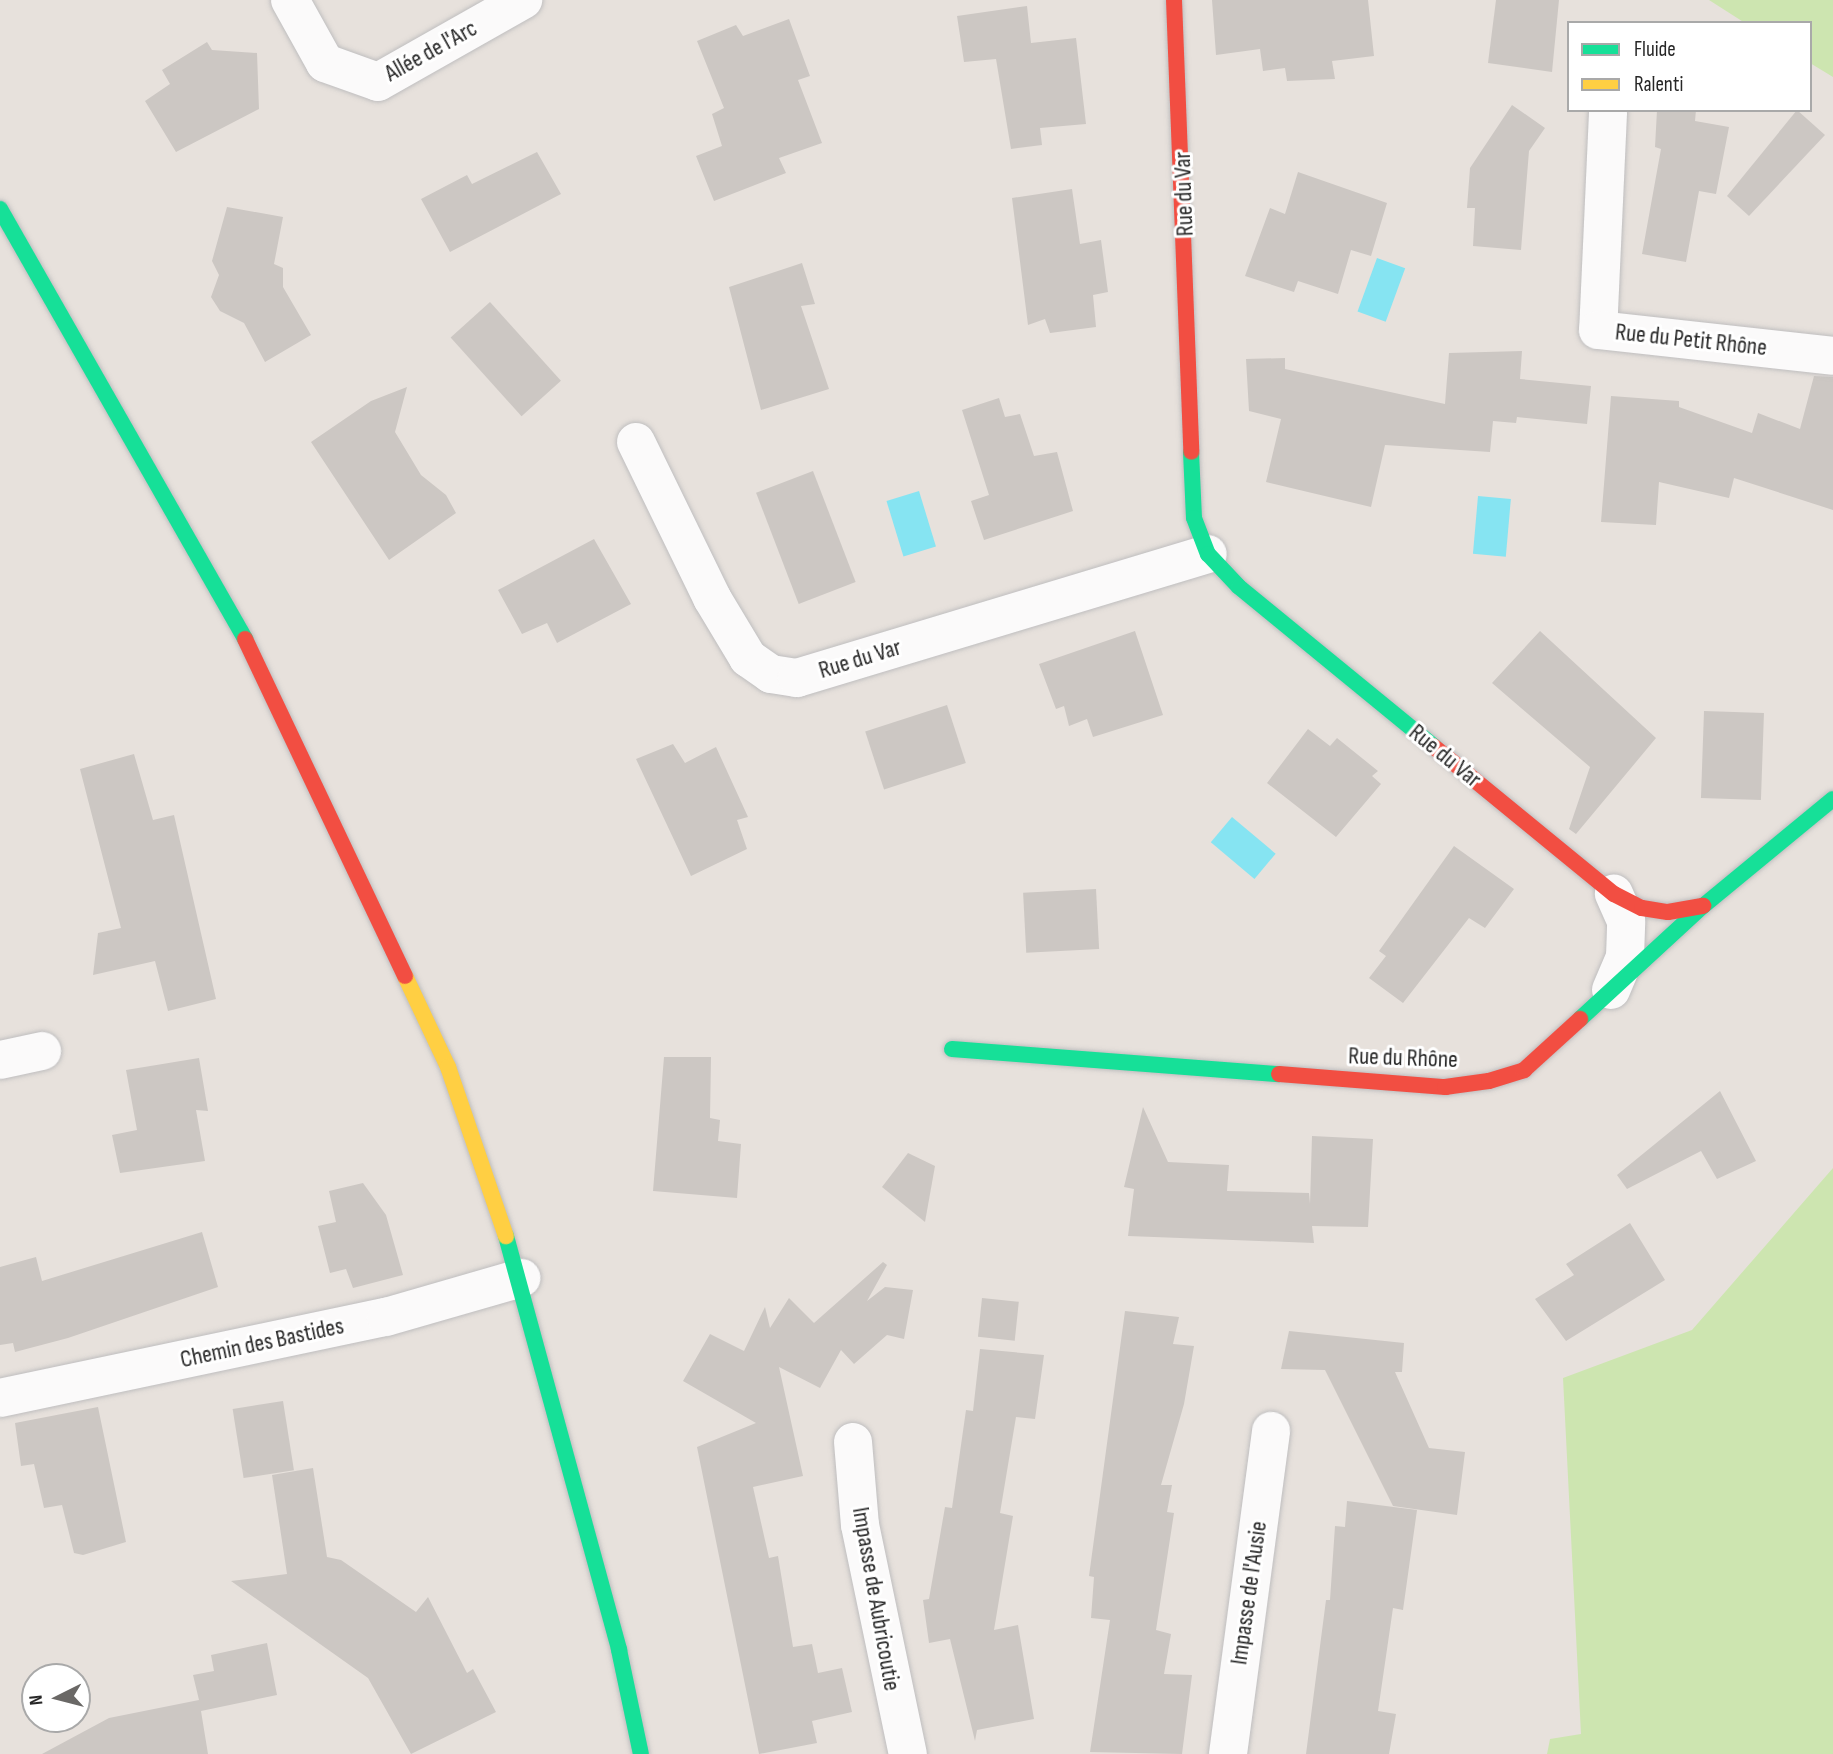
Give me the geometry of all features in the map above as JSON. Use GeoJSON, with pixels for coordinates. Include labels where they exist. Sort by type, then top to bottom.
{"type":"FeatureCollection","features":[{"type":"Feature","properties":{"kind":"street","name":"Allée de l'Arc"},"geometry":{"type":"LineString","coordinates":[[290,0],[325,63],[378,82],[523,0]]}},
{"type":"Feature","properties":{"kind":"street","name":"Rue du Var"},"geometry":{"type":"LineString","coordinates":[[1174,0],[1194,518],[1208,554],[1239,587],[1614,894],[1642,908],[1668,912],[1703,906]]}},
{"type":"Feature","properties":{"kind":"street","name":"Rue du Petit Rhône"},"geometry":{"type":"LineString","coordinates":[[1608,113],[1598,330],[1833,356]]}},
{"type":"Feature","properties":{"kind":"street"},"geometry":{"type":"LineString","coordinates":[[0,209],[242,633],[448,1068],[521,1278],[619,1650],[641,1754]]}},
{"type":"Feature","properties":{"kind":"street","name":"Rue du Var"},"geometry":{"type":"LineString","coordinates":[[636,442],[712,598],[748,658],[771,674],[797,678],[1208,554]]}},
{"type":"Feature","properties":{"kind":"street","name":"Rue du Rhône"},"geometry":{"type":"LineString","coordinates":[[952,1049],[1445,1087],[1489,1081],[1524,1070],[1703,906],[1833,799]]}},
{"type":"Feature","properties":{"kind":"street"},"geometry":{"type":"LineString","coordinates":[[1611,990],[1625,957],[1626,921],[1614,894]]}},
{"type":"Feature","properties":{"kind":"street"},"geometry":{"type":"LineString","coordinates":[[0,1060],[42,1051]]}},
{"type":"Feature","properties":{"kind":"street","name":"Chemin des Bastides"},"geometry":{"type":"LineString","coordinates":[[0,1398],[386,1317],[521,1278]]}},
{"type":"Feature","properties":{"kind":"street","name":"Impasse de l'Ausie"},"geometry":{"type":"LineString","coordinates":[[1228,1754],[1271,1431]]}},
{"type":"Feature","properties":{"kind":"street","name":"Impasse de Aubricoutie"},"geometry":{"type":"LineString","coordinates":[[853,1442],[860,1525],[908,1754]]}},
{"type":"Feature","properties":{"kind":"green space"},"geometry":{"type":"Polygon","coordinates":[[[1709,0],[1833,0],[1833,77],[1812,64],[1812,21],[1742,21],[1709,0]]]}},
{"type":"Feature","properties":{"kind":"green space"},"geometry":{"type":"Polygon","coordinates":[[[1833,1168],[1833,1754],[1547,1754],[1550,1739],[1581,1734],[1563,1378],[1692,1330],[1833,1168]]]}},
{"type":"Feature","properties":{"kind":"water"},"geometry":{"type":"Polygon","coordinates":[[[1377,258],[1405,268],[1386,322],[1358,312],[1377,258]]]}},
{"type":"Feature","properties":{"kind":"water"},"geometry":{"type":"Polygon","coordinates":[[[919,491],[936,546],[903,556],[886,501],[919,491]]]}},
{"type":"Feature","properties":{"kind":"water"},"geometry":{"type":"Polygon","coordinates":[[[1478,496],[1511,499],[1506,557],[1473,554],[1478,496]]]}},
{"type":"Feature","properties":{"kind":"water"},"geometry":{"type":"Polygon","coordinates":[[[1232,817],[1276,854],[1254,879],[1211,842],[1232,817]]]}},
{"type":"Feature","properties":{"kind":"building"},"geometry":{"type":"Polygon","coordinates":[[[1212,0],[1368,0],[1374,56],[1332,61],[1335,79],[1287,81],[1285,68],[1263,71],[1260,49],[1216,55],[1212,0]]]}},
{"type":"Feature","properties":{"kind":"building"},"geometry":{"type":"Polygon","coordinates":[[[1496,0],[1559,0],[1552,72],[1488,63],[1496,0]]]}},
{"type":"Feature","properties":{"kind":"building"},"geometry":{"type":"Polygon","coordinates":[[[1027,6],[1031,43],[1076,38],[1086,124],[1040,128],[1042,145],[1011,149],[996,59],[964,62],[957,16],[1027,6]]]}},
{"type":"Feature","properties":{"kind":"building"},"geometry":{"type":"Polygon","coordinates":[[[789,19],[810,76],[798,80],[822,143],[779,158],[786,173],[714,201],[696,156],[722,146],[712,114],[724,108],[697,41],[736,25],[743,36],[789,19]]]}},
{"type":"Feature","properties":{"kind":"building"},"geometry":{"type":"Polygon","coordinates":[[[207,42],[212,50],[257,53],[259,109],[176,152],[145,101],[170,84],[162,70],[207,42]]]}},
{"type":"Feature","properties":{"kind":"building"},"geometry":{"type":"Polygon","coordinates":[[[1512,105],[1545,128],[1529,151],[1521,250],[1473,246],[1475,208],[1467,208],[1470,168],[1512,105]]]}},
{"type":"Feature","properties":{"kind":"building"},"geometry":{"type":"Polygon","coordinates":[[[1657,112],[1696,112],[1695,121],[1729,127],[1716,194],[1699,191],[1686,262],[1642,254],[1661,149],[1655,147],[1657,112]]]}},
{"type":"Feature","properties":{"kind":"building"},"geometry":{"type":"Polygon","coordinates":[[[1795,112],[1799,112],[1825,135],[1749,216],[1727,196],[1795,112]]]}},
{"type":"Feature","properties":{"kind":"building"},"geometry":{"type":"Polygon","coordinates":[[[537,152],[561,194],[450,252],[421,199],[467,175],[472,184],[537,152]]]}},
{"type":"Feature","properties":{"kind":"building"},"geometry":{"type":"Polygon","coordinates":[[[1298,172],[1387,203],[1371,256],[1351,250],[1338,294],[1298,281],[1294,292],[1245,276],[1270,208],[1285,214],[1298,172]]]}},
{"type":"Feature","properties":{"kind":"building"},"geometry":{"type":"Polygon","coordinates":[[[1072,189],[1080,244],[1101,240],[1108,292],[1093,295],[1096,327],[1050,333],[1045,319],[1028,325],[1012,198],[1072,189]]]}},
{"type":"Feature","properties":{"kind":"building"},"geometry":{"type":"Polygon","coordinates":[[[227,207],[283,217],[274,264],[283,268],[283,287],[311,335],[265,362],[244,323],[220,311],[211,297],[219,275],[212,261],[227,207]]]}},
{"type":"Feature","properties":{"kind":"building"},"geometry":{"type":"Polygon","coordinates":[[[802,263],[815,304],[801,306],[829,389],[761,410],[729,287],[802,263]]]}},
{"type":"Feature","properties":{"kind":"building"},"geometry":{"type":"Polygon","coordinates":[[[490,302],[561,381],[522,416],[451,337],[490,302]]]}},
{"type":"Feature","properties":{"kind":"building"},"geometry":{"type":"Polygon","coordinates":[[[1522,351],[1520,379],[1591,386],[1587,424],[1517,417],[1516,423],[1493,421],[1490,452],[1385,445],[1371,507],[1266,482],[1281,419],[1249,411],[1246,359],[1285,358],[1285,369],[1445,404],[1449,353],[1522,351]]]}},
{"type":"Feature","properties":{"kind":"building"},"geometry":{"type":"Polygon","coordinates":[[[1814,376],[1833,377],[1833,510],[1734,478],[1729,498],[1659,482],[1656,525],[1601,522],[1611,396],[1679,401],[1679,407],[1752,433],[1758,413],[1800,429],[1814,376]]]}},
{"type":"Feature","properties":{"kind":"building"},"geometry":{"type":"Polygon","coordinates":[[[407,387],[395,432],[421,475],[446,495],[456,513],[389,560],[311,442],[371,401],[407,387]]]}},
{"type":"Feature","properties":{"kind":"building"},"geometry":{"type":"Polygon","coordinates":[[[999,398],[1005,417],[1020,414],[1034,456],[1057,452],[1073,511],[984,540],[971,501],[989,495],[962,410],[999,398]]]}},
{"type":"Feature","properties":{"kind":"building"},"geometry":{"type":"Polygon","coordinates":[[[813,471],[856,582],[799,604],[756,493],[813,471]]]}},
{"type":"Feature","properties":{"kind":"building"},"geometry":{"type":"Polygon","coordinates":[[[594,539],[631,604],[557,643],[547,623],[522,634],[498,590],[594,539]]]}},
{"type":"Feature","properties":{"kind":"building"},"geometry":{"type":"Polygon","coordinates":[[[1135,631],[1163,715],[1093,737],[1087,719],[1069,726],[1064,706],[1056,709],[1039,664],[1135,631]]]}},
{"type":"Feature","properties":{"kind":"building"},"geometry":{"type":"Polygon","coordinates":[[[1540,631],[1656,738],[1576,834],[1569,829],[1590,767],[1492,683],[1540,631]]]}},
{"type":"Feature","properties":{"kind":"building"},"geometry":{"type":"Polygon","coordinates":[[[947,705],[966,763],[884,790],[865,732],[947,705]]]}},
{"type":"Feature","properties":{"kind":"building"},"geometry":{"type":"Polygon","coordinates":[[[1704,711],[1764,713],[1761,800],[1701,798],[1704,711]]]}},
{"type":"Feature","properties":{"kind":"building"},"geometry":{"type":"Polygon","coordinates":[[[1308,729],[1330,746],[1337,738],[1378,771],[1372,776],[1381,784],[1336,837],[1267,783],[1308,729]]]}},
{"type":"Feature","properties":{"kind":"building"},"geometry":{"type":"Polygon","coordinates":[[[673,744],[685,763],[716,747],[748,817],[737,820],[747,849],[691,876],[636,759],[673,744]]]}},
{"type":"Feature","properties":{"kind":"building"},"geometry":{"type":"Polygon","coordinates":[[[134,754],[153,820],[174,815],[216,999],[168,1011],[155,961],[93,975],[98,933],[121,928],[80,769],[134,754]]]}},
{"type":"Feature","properties":{"kind":"building"},"geometry":{"type":"Polygon","coordinates":[[[1454,846],[1514,889],[1485,928],[1469,918],[1403,1003],[1369,978],[1386,956],[1379,951],[1454,846]]]}},
{"type":"Feature","properties":{"kind":"building"},"geometry":{"type":"Polygon","coordinates":[[[1096,889],[1099,949],[1026,953],[1023,893],[1096,889]]]}},
{"type":"Feature","properties":{"kind":"building"},"geometry":{"type":"Polygon","coordinates":[[[664,1057],[711,1057],[710,1118],[720,1120],[718,1141],[741,1144],[737,1198],[653,1191],[664,1057]]]}},
{"type":"Feature","properties":{"kind":"building"},"geometry":{"type":"Polygon","coordinates":[[[199,1058],[208,1111],[196,1110],[205,1161],[120,1173],[112,1135],[137,1130],[126,1070],[199,1058]]]}},
{"type":"Feature","properties":{"kind":"building"},"geometry":{"type":"Polygon","coordinates":[[[1720,1091],[1756,1161],[1717,1179],[1701,1151],[1627,1189],[1617,1175],[1720,1091]]]}},
{"type":"Feature","properties":{"kind":"building"},"geometry":{"type":"Polygon","coordinates":[[[1143,1107],[1168,1162],[1229,1165],[1227,1191],[1309,1193],[1310,1204],[1312,1136],[1373,1139],[1368,1227],[1312,1226],[1314,1243],[1128,1236],[1134,1189],[1124,1187],[1143,1107]]]}},
{"type":"Feature","properties":{"kind":"building"},"geometry":{"type":"Polygon","coordinates":[[[908,1153],[935,1166],[925,1222],[882,1187],[908,1153]]]}},
{"type":"Feature","properties":{"kind":"building"},"geometry":{"type":"Polygon","coordinates":[[[363,1183],[386,1215],[403,1275],[353,1288],[346,1269],[330,1273],[318,1226],[336,1222],[329,1191],[363,1183]]]}},
{"type":"Feature","properties":{"kind":"building"},"geometry":{"type":"Polygon","coordinates":[[[1630,1223],[1665,1280],[1566,1341],[1535,1299],[1574,1275],[1566,1264],[1630,1223]]]}},
{"type":"Feature","properties":{"kind":"building"},"geometry":{"type":"Polygon","coordinates":[[[202,1232],[218,1287],[68,1338],[15,1352],[13,1343],[0,1345],[0,1267],[36,1257],[42,1281],[202,1232]]]}},
{"type":"Feature","properties":{"kind":"building"},"geometry":{"type":"Polygon","coordinates":[[[883,1262],[887,1265],[867,1301],[885,1287],[913,1290],[904,1339],[887,1335],[854,1364],[841,1350],[820,1388],[779,1367],[803,1476],[753,1487],[769,1558],[778,1556],[793,1647],[812,1644],[818,1673],[842,1668],[852,1712],[812,1721],[817,1743],[759,1754],[697,1447],[756,1423],[683,1381],[710,1334],[744,1351],[765,1307],[770,1328],[789,1298],[814,1323],[883,1262]]]}},
{"type":"Feature","properties":{"kind":"building"},"geometry":{"type":"Polygon","coordinates":[[[982,1298],[1019,1302],[1015,1341],[978,1337],[982,1298]]]}},
{"type":"Feature","properties":{"kind":"building"},"geometry":{"type":"Polygon","coordinates":[[[1125,1311],[1179,1317],[1173,1344],[1194,1346],[1184,1404],[1161,1485],[1172,1485],[1167,1512],[1174,1513],[1156,1630],[1171,1634],[1164,1674],[1192,1675],[1182,1754],[1090,1752],[1110,1620],[1091,1618],[1094,1577],[1089,1576],[1125,1311]]]}},
{"type":"Feature","properties":{"kind":"building"},"geometry":{"type":"Polygon","coordinates":[[[1289,1331],[1404,1343],[1402,1372],[1395,1372],[1429,1448],[1465,1452],[1457,1515],[1393,1506],[1325,1370],[1281,1369],[1289,1331]]]}},
{"type":"Feature","properties":{"kind":"building"},"geometry":{"type":"Polygon","coordinates":[[[980,1349],[1044,1355],[1035,1419],[1016,1417],[1000,1513],[1013,1516],[994,1630],[1018,1625],[1034,1719],[977,1730],[975,1741],[950,1639],[929,1643],[923,1600],[929,1599],[945,1507],[952,1508],[966,1410],[973,1411],[980,1349]]]}},
{"type":"Feature","properties":{"kind":"building"},"geometry":{"type":"Polygon","coordinates":[[[283,1401],[294,1470],[244,1478],[233,1409],[283,1401]]]}},
{"type":"Feature","properties":{"kind":"building"},"geometry":{"type":"Polygon","coordinates":[[[98,1407],[126,1542],[83,1555],[74,1553],[62,1505],[44,1508],[34,1464],[21,1466],[15,1423],[98,1407]]]}},
{"type":"Feature","properties":{"kind":"building"},"geometry":{"type":"Polygon","coordinates":[[[313,1468],[327,1557],[341,1560],[416,1612],[428,1597],[467,1673],[473,1669],[496,1712],[411,1754],[368,1678],[231,1581],[287,1574],[272,1475],[313,1468]]]}},
{"type":"Feature","properties":{"kind":"building"},"geometry":{"type":"Polygon","coordinates":[[[1347,1501],[1417,1510],[1403,1610],[1393,1608],[1378,1711],[1396,1714],[1389,1754],[1306,1754],[1326,1600],[1330,1600],[1335,1526],[1345,1527],[1347,1501]]]}},
{"type":"Feature","properties":{"kind":"building"},"geometry":{"type":"Polygon","coordinates":[[[267,1643],[277,1695],[201,1711],[208,1754],[42,1754],[81,1733],[91,1733],[91,1728],[109,1718],[199,1700],[193,1675],[214,1671],[211,1655],[267,1643]]]}},
{"type":"Feature","properties":{"kind":"traffic: fast"},"geometry":{"type":"LineString","coordinates":[[0,209],[245,639]]}},
{"type":"Feature","properties":{"kind":"traffic: fast"},"geometry":{"type":"LineString","coordinates":[[1191,452],[1194,518],[1208,554],[1239,587],[1433,746]]}},
{"type":"Feature","properties":{"kind":"traffic: fast"},"geometry":{"type":"LineString","coordinates":[[1580,1019],[1703,906],[1833,799]]}},
{"type":"Feature","properties":{"kind":"traffic: fast"},"geometry":{"type":"LineString","coordinates":[[952,1049],[1279,1074]]}},
{"type":"Feature","properties":{"kind":"traffic: fast"},"geometry":{"type":"LineString","coordinates":[[506,1236],[619,1650],[641,1754]]}},
{"type":"Feature","properties":{"kind":"traffic: slow"},"geometry":{"type":"LineString","coordinates":[[405,976],[448,1067],[506,1236]]}},
{"type":"Feature","properties":{"kind":"traffic: jam"},"geometry":{"type":"LineString","coordinates":[[1174,0],[1191,452]]}},
{"type":"Feature","properties":{"kind":"traffic: jam"},"geometry":{"type":"LineString","coordinates":[[245,639],[405,976]]}},
{"type":"Feature","properties":{"kind":"traffic: jam"},"geometry":{"type":"LineString","coordinates":[[1433,746],[1614,894],[1642,908],[1668,912],[1703,906]]}},
{"type":"Feature","properties":{"kind":"traffic: jam"},"geometry":{"type":"LineString","coordinates":[[1279,1074],[1445,1087],[1489,1081],[1524,1070],[1580,1019]]}}]}
